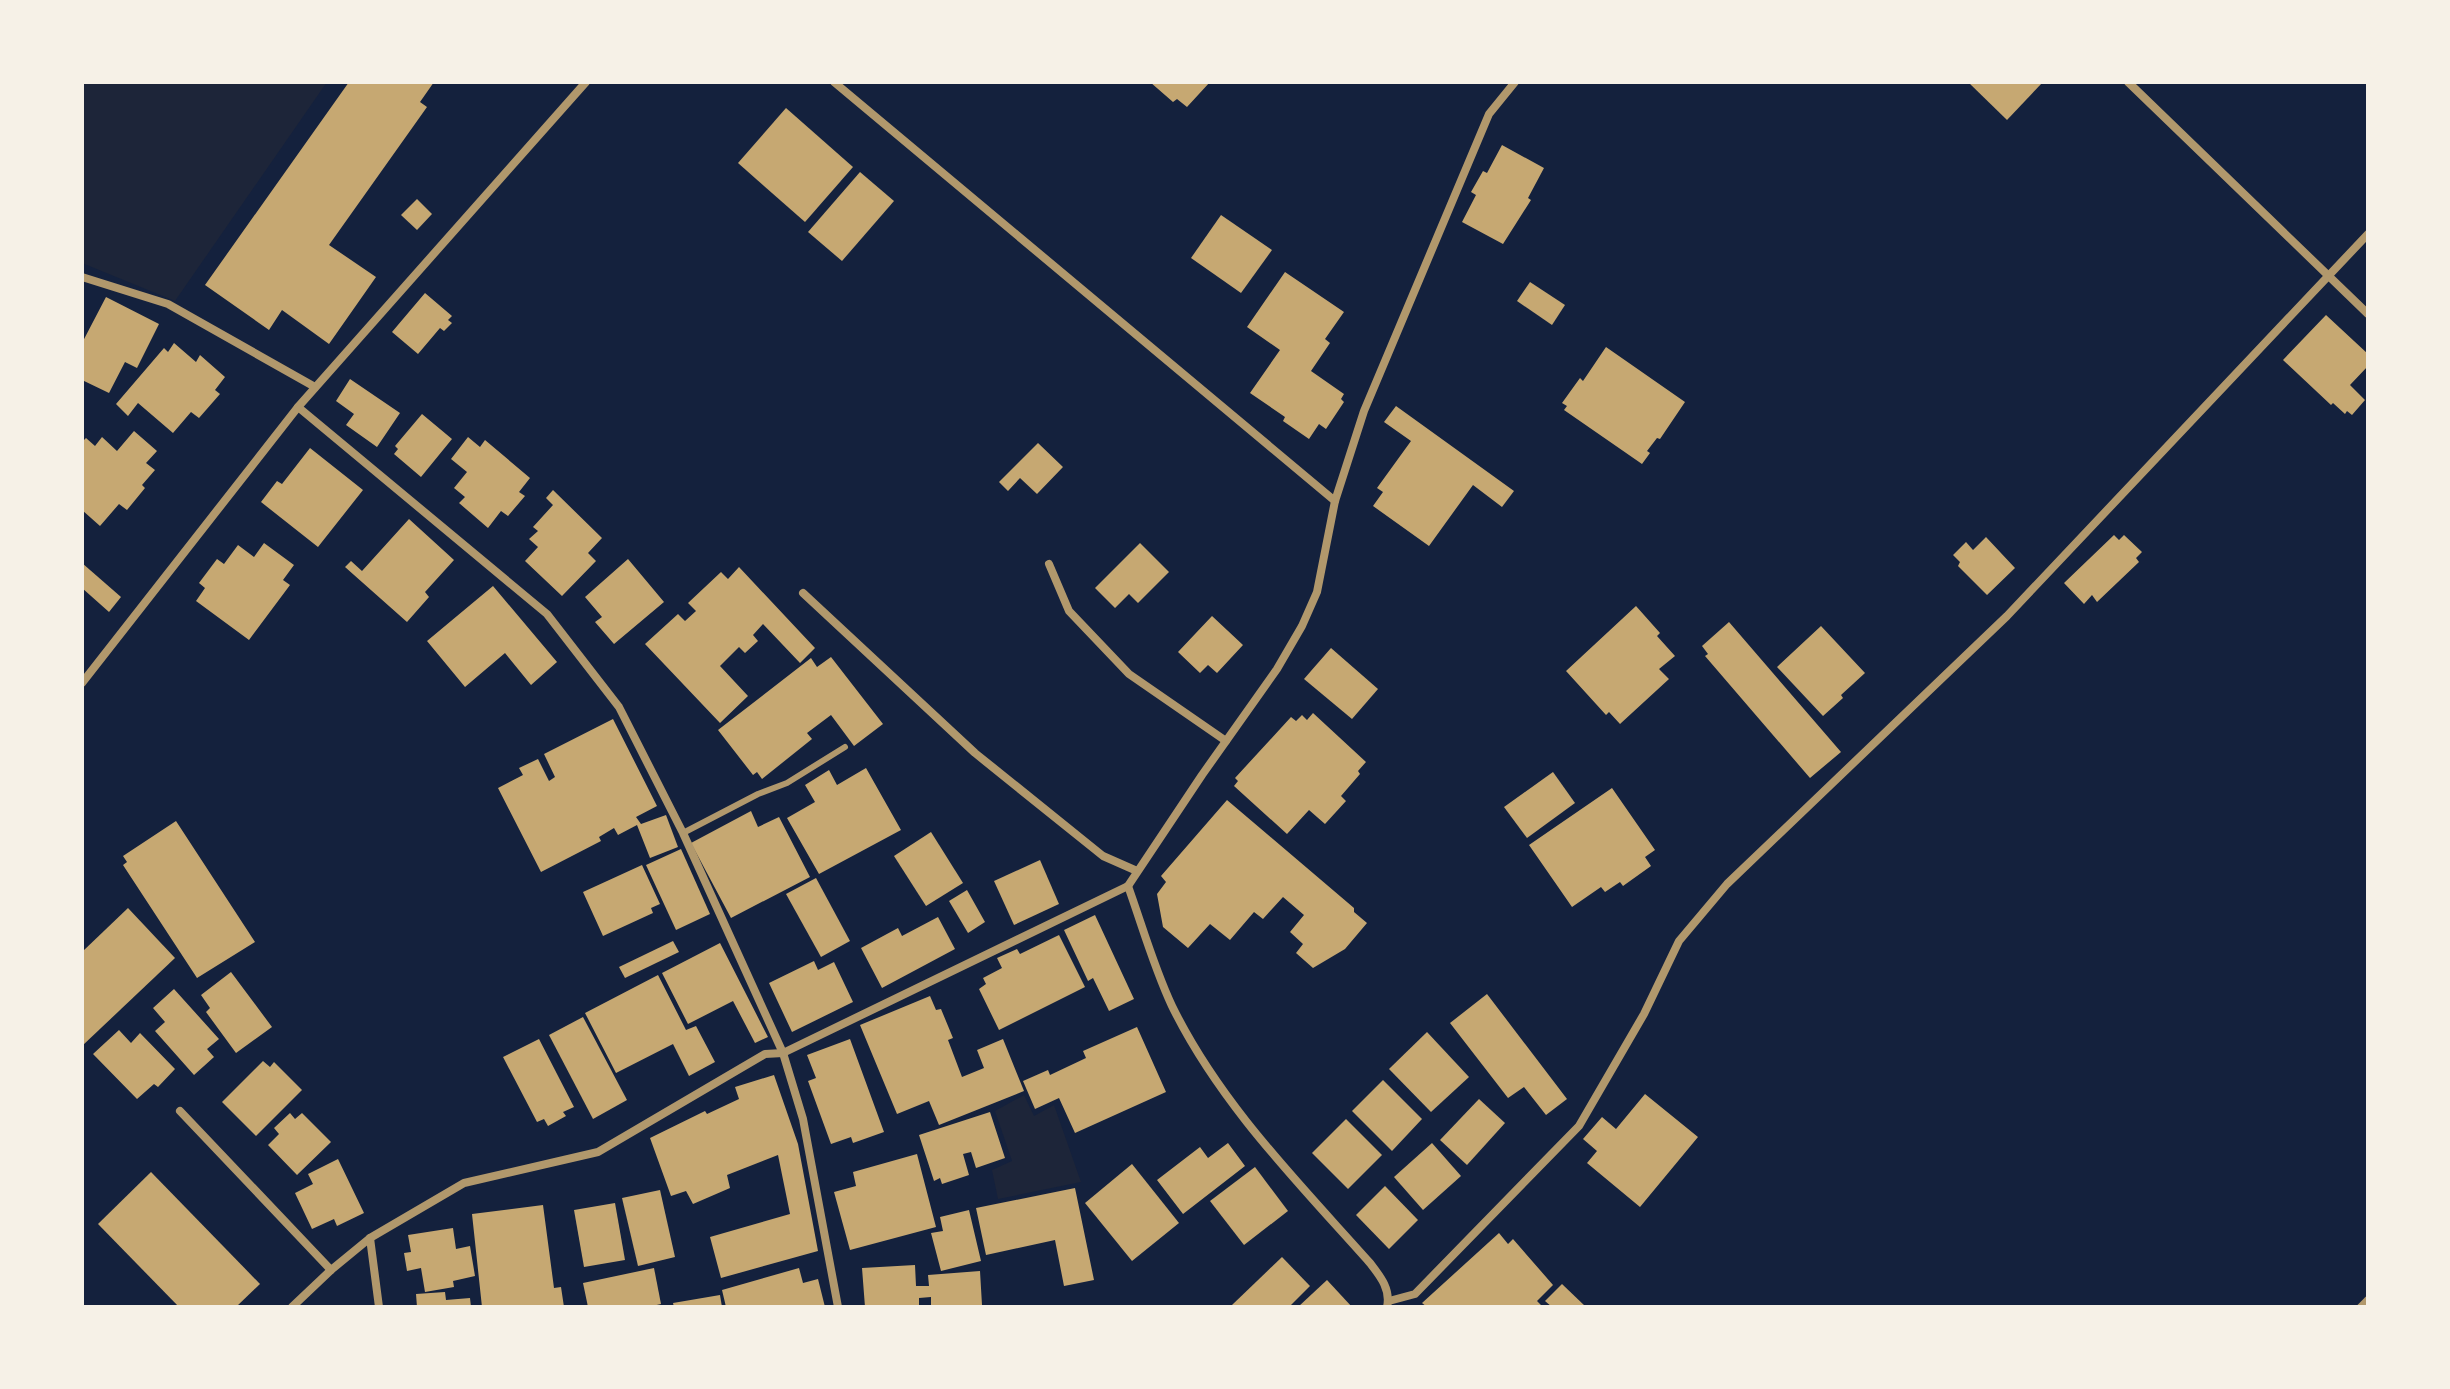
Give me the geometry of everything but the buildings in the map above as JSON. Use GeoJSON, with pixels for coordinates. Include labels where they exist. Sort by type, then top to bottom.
{"type":"FeatureCollection","features":[{"type":"Feature","properties":{"kind":"street"},"geometry":{"type":"LineString","coordinates":[[82,683],[298,407],[586,82]]}},
{"type":"Feature","properties":{"kind":"street"},"geometry":{"type":"LineString","coordinates":[[834,82],[1335,501]]}},
{"type":"Feature","properties":{"kind":"street"},"geometry":{"type":"LineString","coordinates":[[292,1307],[370,1238],[464,1183],[598,1152],[765,1054],[783,1053],[1128,886],[1277,669],[1302,626],[1317,592],[1335,501],[1364,411],[1489,114],[1515,82]]}},
{"type":"Feature","properties":{"kind":"street"},"geometry":{"type":"LineString","coordinates":[[2128,82],[2368,314]]}},
{"type":"Feature","properties":{"kind":"street"},"geometry":{"type":"LineString","coordinates":[[1128,886],[1172,1006],[1248,1126],[1370,1263],[1384,1282],[1388,1304],[1415,1294],[1579,1126],[1644,1014],[1679,941],[1727,884],[2007,616],[2368,234]]}},
{"type":"Feature","properties":{"kind":"street"},"geometry":{"type":"LineString","coordinates":[[82,277],[168,304],[315,387]]}},
{"type":"Feature","properties":{"kind":"street"},"geometry":{"type":"LineString","coordinates":[[298,407],[547,614],[619,707],[683,833],[783,1053],[803,1119],[838,1307]]}},
{"type":"Feature","properties":{"kind":"street"},"geometry":{"type":"LineString","coordinates":[[1049,564],[1069,611],[1129,674],[1226,741]]}},
{"type":"Feature","properties":{"kind":"street"},"geometry":{"type":"LineString","coordinates":[[803,593],[975,753],[1103,856],[1137,871]]}},
{"type":"Feature","properties":{"kind":"street"},"geometry":{"type":"LineString","coordinates":[[180,1111],[331,1270]]}},
{"type":"Feature","properties":{"kind":"street"},"geometry":{"type":"LineString","coordinates":[[370,1238],[379,1307]]}},
{"type":"Feature","properties":{"kind":"street"},"geometry":{"type":"LineString","coordinates":[[2361,1307],[2368,1300]]}},
{"type":"Feature","properties":{"kind":"lane"},"geometry":{"type":"LineString","coordinates":[[683,833],[758,794],[787,783],[845,747]]}},
{"type":"Feature","properties":{"kind":"shaded area"},"geometry":{"type":"Polygon","coordinates":[[[82,82],[327,82],[175,301],[82,263],[82,82]]]}},
{"type":"Feature","properties":{"kind":"shaded area"},"geometry":{"type":"Polygon","coordinates":[[[1024,1095],[1034,1116],[1054,1105],[1081,1182],[998,1199],[992,1170],[1012,1161],[995,1111],[1024,1095]]]}}]}
